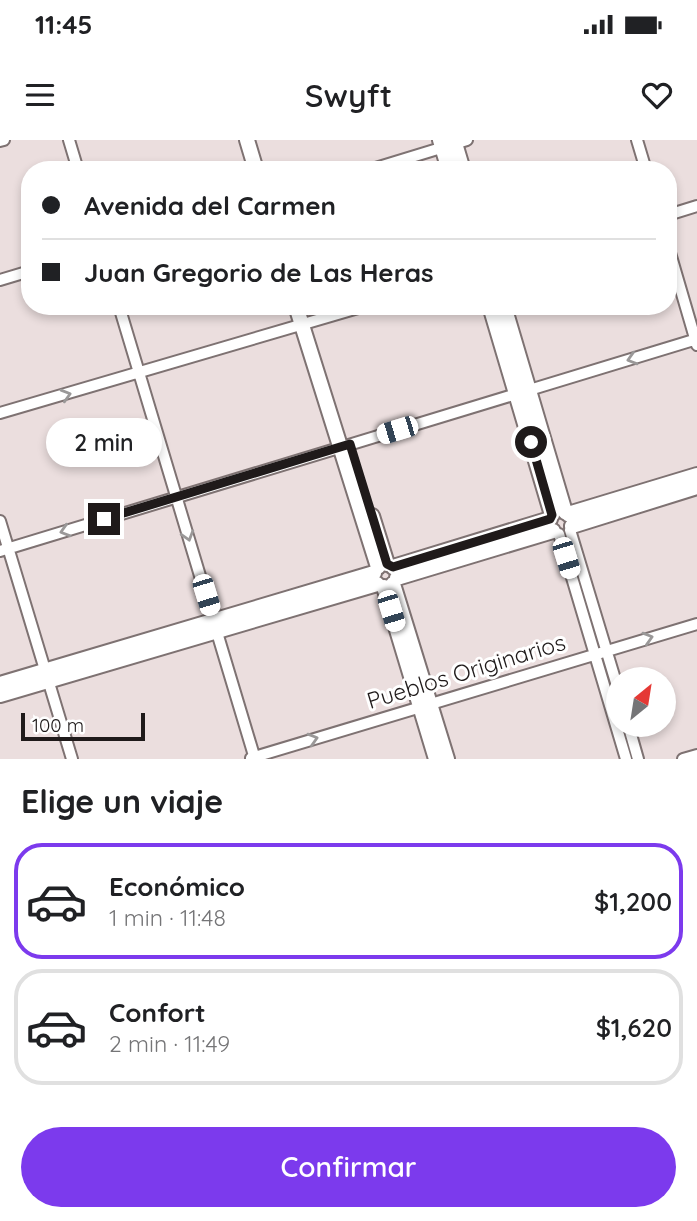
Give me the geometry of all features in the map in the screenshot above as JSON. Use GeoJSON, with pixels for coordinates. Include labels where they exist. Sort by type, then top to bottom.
{"type":"FeatureCollection","features":[{"type":"Feature","properties":{"kind":"main road"},"geometry":{"type":"LineString","coordinates":[[247,140],[253,161]]}},
{"type":"Feature","properties":{"kind":"main road"},"geometry":{"type":"LineString","coordinates":[[254,140],[260,161]]}},
{"type":"Feature","properties":{"kind":"main road"},"geometry":{"type":"LineString","coordinates":[[450,161],[452,142]]}},
{"type":"Feature","properties":{"kind":"main road"},"geometry":{"type":"LineString","coordinates":[[452,142],[459,161]]}},
{"type":"Feature","properties":{"kind":"main road"},"geometry":{"type":"LineString","coordinates":[[301,315],[345,446],[425,706],[436,759]]}},
{"type":"Feature","properties":{"kind":"main road"},"geometry":{"type":"LineString","coordinates":[[306,315],[306,324]]}},
{"type":"Feature","properties":{"kind":"main road"},"geometry":{"type":"LineString","coordinates":[[493,315],[523,392]]}},
{"type":"Feature","properties":{"kind":"main road"},"geometry":{"type":"LineString","coordinates":[[506,315],[523,392],[561,523]]}},
{"type":"Feature","properties":{"kind":"main road"},"geometry":{"type":"LineString","coordinates":[[561,523],[697,475]]}},
{"type":"Feature","properties":{"kind":"main road"},"geometry":{"type":"LineString","coordinates":[[0,684],[47,675],[561,523],[697,487]]}},
{"type":"Feature","properties":{"kind":"main road"},"geometry":{"type":"LineString","coordinates":[[0,695],[47,675]]}},
{"type":"Feature","properties":{"kind":"main road"},"geometry":{"type":"LineString","coordinates":[[425,706],[447,759]]}},
{"type":"Feature","properties":{"kind":"street"},"geometry":{"type":"LineString","coordinates":[[69,140],[75,161]]}},
{"type":"Feature","properties":{"kind":"street"},"geometry":{"type":"LineString","coordinates":[[637,140],[643,161]]}},
{"type":"Feature","properties":{"kind":"street"},"geometry":{"type":"LineString","coordinates":[[396,161],[452,142]]}},
{"type":"Feature","properties":{"kind":"street"},"geometry":{"type":"LineString","coordinates":[[677,212],[697,206]]}},
{"type":"Feature","properties":{"kind":"street"},"geometry":{"type":"LineString","coordinates":[[0,280],[21,274]]}},
{"type":"Feature","properties":{"kind":"street"},"geometry":{"type":"LineString","coordinates":[[4,550],[696,341],[677,277]]}},
{"type":"Feature","properties":{"kind":"street"},"geometry":{"type":"LineString","coordinates":[[122,315],[253,758]]}},
{"type":"Feature","properties":{"kind":"street"},"geometry":{"type":"LineString","coordinates":[[0,413],[336,315]]}},
{"type":"Feature","properties":{"kind":"street"},"geometry":{"type":"LineString","coordinates":[[0,521],[4,550],[47,675],[72,759]]}},
{"type":"Feature","properties":{"kind":"street"},"geometry":{"type":"LineString","coordinates":[[561,523],[612,667]]}},
{"type":"Feature","properties":{"kind":"street"},"geometry":{"type":"LineString","coordinates":[[561,523],[594,654],[626,759]]}},
{"type":"Feature","properties":{"kind":"street","name":"Pueblos Originarios"},"geometry":{"type":"LineString","coordinates":[[253,758],[697,624]]}},
{"type":"Feature","properties":{"kind":"street"},"geometry":{"type":"LineString","coordinates":[[632,737],[638,759]]}},
{"type":"Feature","properties":{"kind":"street"},"geometry":{"type":"LineString","coordinates":[[683,759],[697,755]]}},
{"type":"Feature","properties":{"kind":"route"},"geometry":{"type":"LineString","coordinates":[[104,519],[350,444],[387,564],[393,567],[550,519],[552,515],[531,442]]}}]}
